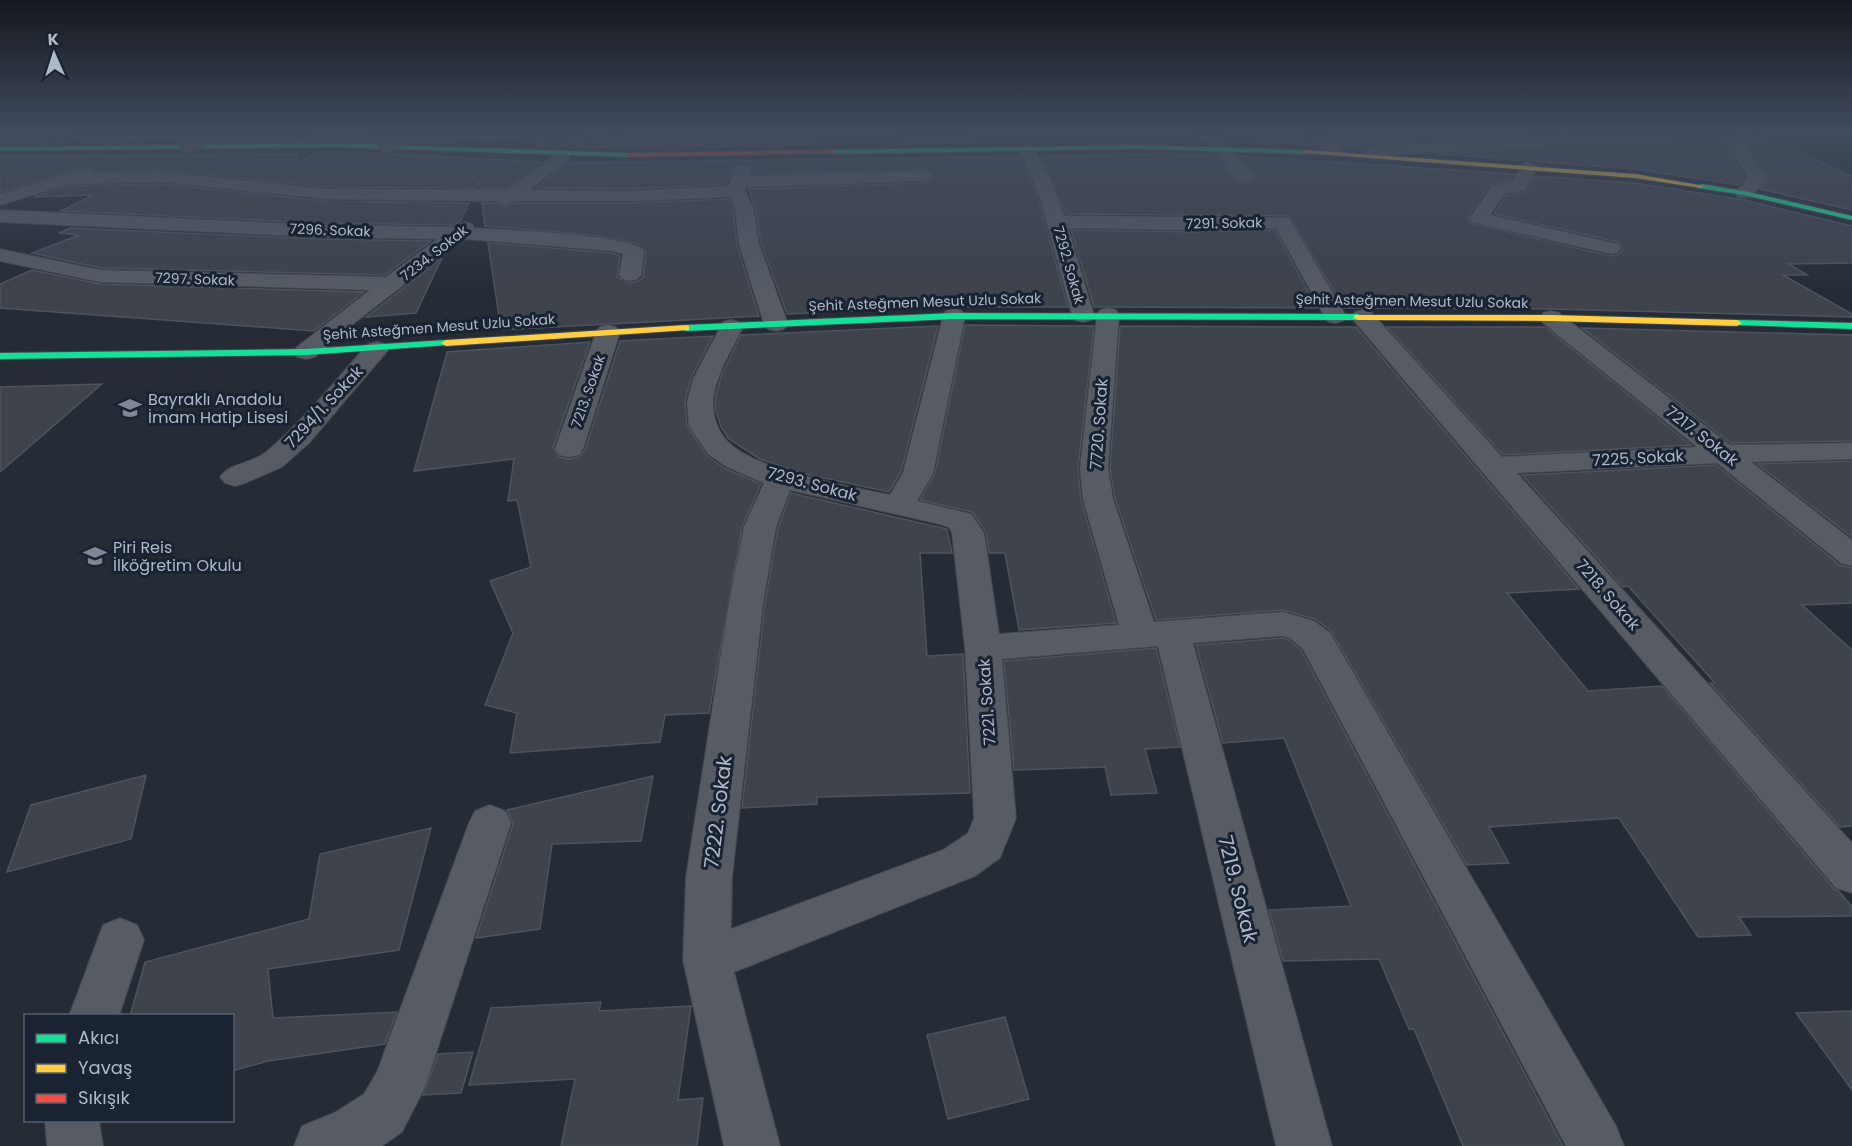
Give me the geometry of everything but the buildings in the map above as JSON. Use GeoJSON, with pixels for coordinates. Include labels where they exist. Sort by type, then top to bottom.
{"type":"FeatureCollection","features":[{"type":"Feature","properties":{"kind":"street"},"geometry":{"type":"LineString","coordinates":[[0,200],[49,184]]}},
{"type":"Feature","properties":{"kind":"street"},"geometry":{"type":"LineString","coordinates":[[234,184],[326,194],[511,196],[632,196],[779,184]]}},
{"type":"Feature","properties":{"kind":"street","name":"7234. Sokak"},"geometry":{"type":"LineString","coordinates":[[306,352],[345,319],[526,184]]}},
{"type":"Feature","properties":{"kind":"street","name":"7292. Sokak"},"geometry":{"type":"LineString","coordinates":[[1043,184],[1096,315]]}},
{"type":"Feature","properties":{"kind":"street"},"geometry":{"type":"LineString","coordinates":[[1519,184],[1498,190],[1479,218],[1611,248]]}},
{"type":"Feature","properties":{"kind":"street"},"geometry":{"type":"LineString","coordinates":[[1689,184],[1744,193],[1852,218]]}},
{"type":"Feature","properties":{"kind":"street"},"geometry":{"type":"LineString","coordinates":[[1744,193],[1753,184]]}},
{"type":"Feature","properties":{"kind":"street"},"geometry":{"type":"LineString","coordinates":[[737,187],[744,208],[749,244],[776,324]]}},
{"type":"Feature","properties":{"kind":"street","name":"7296. Sokak"},"geometry":{"type":"LineString","coordinates":[[0,216],[319,231],[458,233],[615,245],[634,251],[630,275]]}},
{"type":"Feature","properties":{"kind":"street","name":"7291. Sokak"},"geometry":{"type":"LineString","coordinates":[[1057,222],[1191,224],[1282,222],[1349,317]]}},
{"type":"Feature","properties":{"kind":"street","name":"7297. Sokak"},"geometry":{"type":"LineString","coordinates":[[0,255],[100,276],[393,284]]}},
{"type":"Feature","properties":{"kind":"street","name":"7720. Sokak"},"geometry":{"type":"LineString","coordinates":[[1096,315],[1094,468],[1098,499],[1156,634]]}},
{"type":"Feature","properties":{"kind":"street"},"geometry":{"type":"LineString","coordinates":[[899,506],[918,473],[954,316]]}},
{"type":"Feature","properties":{"kind":"street","name":"Şehit Asteğmen Mesut Uzlu Sokak"},"geometry":{"type":"LineString","coordinates":[[0,356],[306,352],[608,332],[954,316],[1551,318],[1852,326]]}},
{"type":"Feature","properties":{"kind":"street","name":"7218. Sokak"},"geometry":{"type":"LineString","coordinates":[[1349,317],[1495,466],[1852,874]]}},
{"type":"Feature","properties":{"kind":"street","name":"7217. Sokak"},"geometry":{"type":"LineString","coordinates":[[1551,318],[1852,556]]}},
{"type":"Feature","properties":{"kind":"street","name":"7293. Sokak"},"geometry":{"type":"LineString","coordinates":[[731,327],[706,379],[700,403],[703,426],[718,448],[737,461],[780,479],[899,506]]}},
{"type":"Feature","properties":{"kind":"street","name":"7213. Sokak"},"geometry":{"type":"LineString","coordinates":[[568,449],[608,332]]}},
{"type":"Feature","properties":{"kind":"street","name":"7294/1. Sokak"},"geometry":{"type":"LineString","coordinates":[[236,477],[272,461],[299,437],[377,349]]}},
{"type":"Feature","properties":{"kind":"street","name":"7225. Sokak"},"geometry":{"type":"LineString","coordinates":[[1495,466],[1852,450]]}},
{"type":"Feature","properties":{"kind":"street","name":"7222. Sokak"},"geometry":{"type":"LineString","coordinates":[[752,1146],[707,960],[709,877],[746,603],[760,527],[780,479]]}},
{"type":"Feature","properties":{"kind":"street","name":"7221. Sokak"},"geometry":{"type":"LineString","coordinates":[[707,960],[959,863],[985,845],[994,818],[984,648],[968,532],[960,521],[899,506]]}},
{"type":"Feature","properties":{"kind":"street"},"geometry":{"type":"LineString","coordinates":[[984,648],[1283,624],[1302,629],[1317,642],[1596,1146]]}},
{"type":"Feature","properties":{"kind":"street","name":"7219. Sokak"},"geometry":{"type":"LineString","coordinates":[[1156,634],[1304,1146]]}},
{"type":"Feature","properties":{"kind":"street"},"geometry":{"type":"LineString","coordinates":[[322,1146],[352,1134],[383,1113],[398,1087],[490,823]]}},
{"type":"Feature","properties":{"kind":"street"},"geometry":{"type":"LineString","coordinates":[[95,1014],[120,940]]}},
{"type":"Feature","properties":{"kind":"street"},"geometry":{"type":"LineString","coordinates":[[72,1122],[75,1146]]}},
{"type":"Feature","properties":{"kind":"traffic: fast"},"geometry":{"type":"LineString","coordinates":[[1701,186],[1744,193],[1852,218]]}},
{"type":"Feature","properties":{"kind":"traffic: fast"},"geometry":{"type":"LineString","coordinates":[[686,328],[954,316],[1358,317]]}},
{"type":"Feature","properties":{"kind":"traffic: fast"},"geometry":{"type":"LineString","coordinates":[[1737,323],[1852,326]]}},
{"type":"Feature","properties":{"kind":"traffic: fast"},"geometry":{"type":"LineString","coordinates":[[0,356],[306,352],[446,343]]}},
{"type":"Feature","properties":{"kind":"traffic: slow"},"geometry":{"type":"LineString","coordinates":[[1691,184],[1701,186]]}},
{"type":"Feature","properties":{"kind":"traffic: slow"},"geometry":{"type":"LineString","coordinates":[[1358,317],[1551,318],[1737,323]]}},
{"type":"Feature","properties":{"kind":"traffic: slow"},"geometry":{"type":"LineString","coordinates":[[446,343],[686,328]]}},
{"type":"Feature","properties":{"kind":"place","name":"Bayraklı Anadolu İmam Hatip Lisesi"},"geometry":{"type":"Point","coordinates":[130,408]}},
{"type":"Feature","properties":{"kind":"place","name":"Piri Reis İlköğretim Okulu"},"geometry":{"type":"Point","coordinates":[95,556]}}]}
